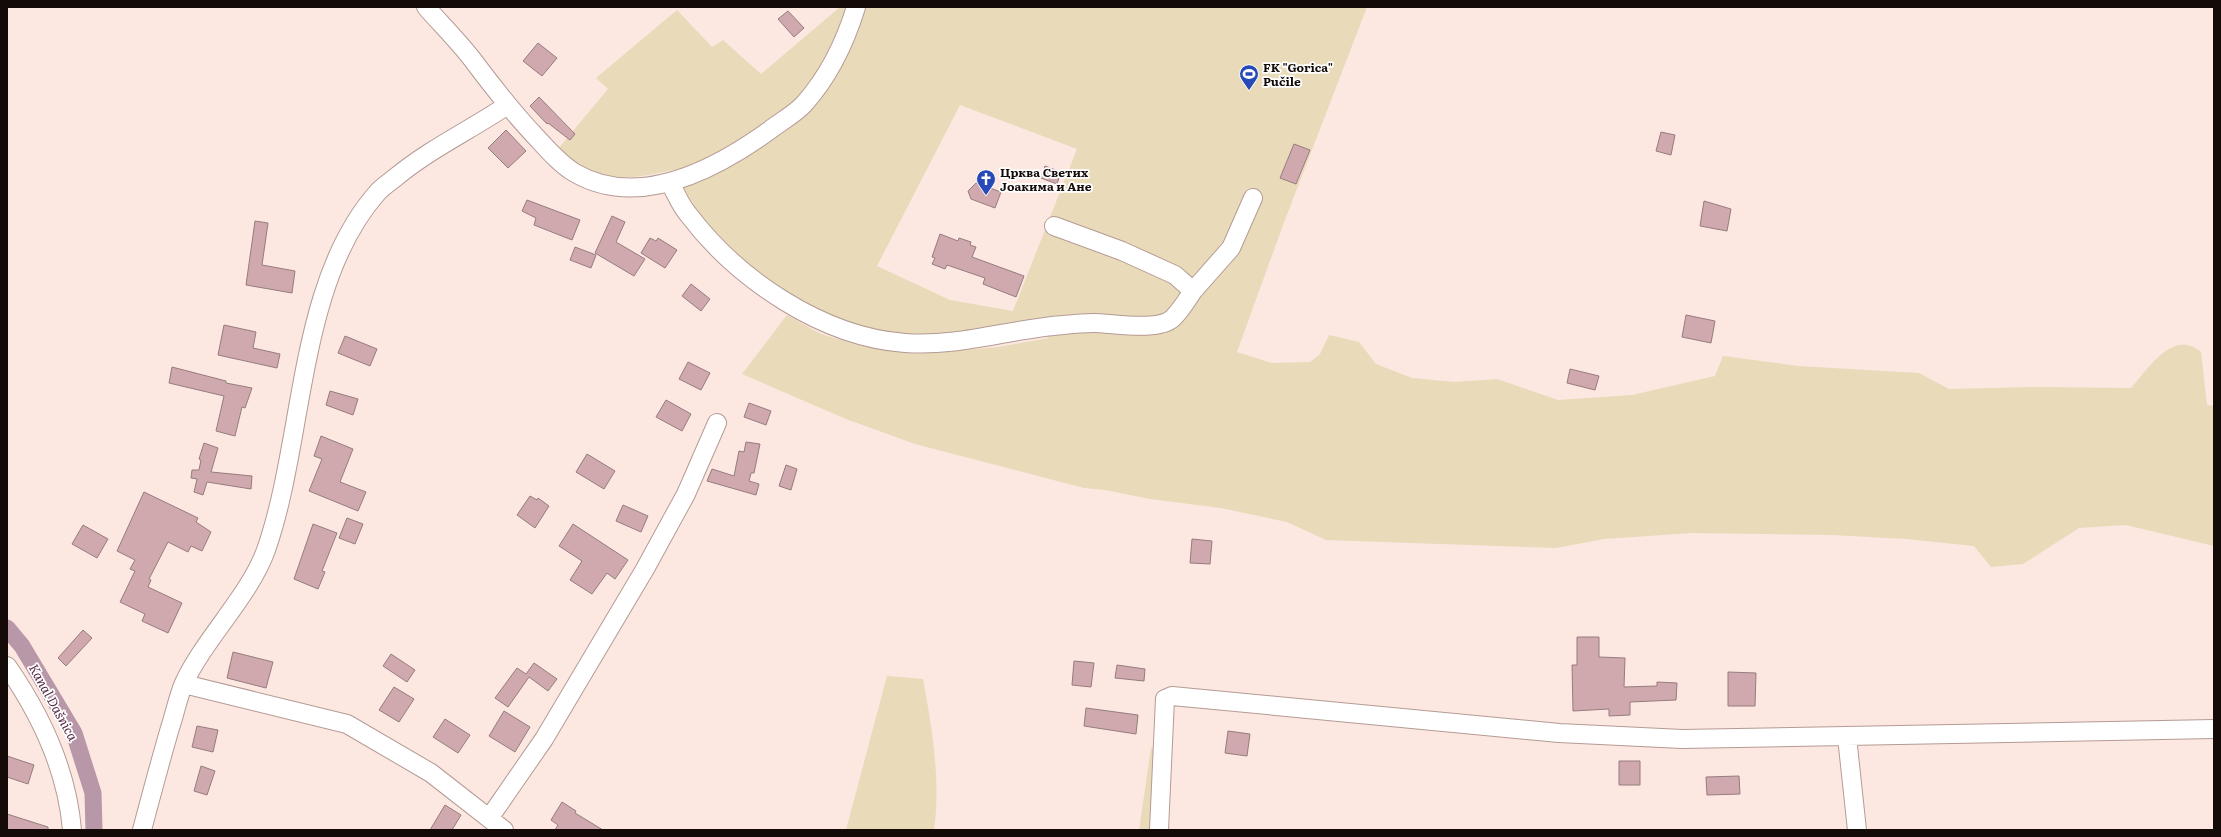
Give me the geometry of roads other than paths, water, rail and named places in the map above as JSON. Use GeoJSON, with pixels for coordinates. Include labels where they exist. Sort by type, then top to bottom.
{"type":"FeatureCollection","features":[{"type":"Feature","properties":{"kind":"street"},"geometry":{"type":"LineString","coordinates":[[426,7],[470,58],[506,106],[551,153],[574,172],[602,185],[636,188],[670,183],[714,164],[755,140],[803,106],[833,65],[856,7]]}},
{"type":"Feature","properties":{"kind":"street"},"geometry":{"type":"LineString","coordinates":[[142,830],[184,684],[202,653],[249,582],[265,552],[276,518],[316,324],[333,266],[354,223],[378,192],[420,158],[475,127],[506,106]]}},
{"type":"Feature","properties":{"kind":"street"},"geometry":{"type":"LineString","coordinates":[[670,183],[687,214],[730,260],[768,292],[835,328],[874,339],[905,343],[953,342],[1062,325],[1093,323],[1157,325],[1172,319],[1193,291],[1231,248],[1253,198]]}},
{"type":"Feature","properties":{"kind":"street"},"geometry":{"type":"LineString","coordinates":[[1054,226],[1122,251],[1174,275],[1193,291]]}},
{"type":"Feature","properties":{"kind":"street"},"geometry":{"type":"LineString","coordinates":[[490,817],[544,739],[645,570],[686,494],[717,423]]}},
{"type":"Feature","properties":{"kind":"street"},"geometry":{"type":"LineString","coordinates":[[7,666],[49,738],[60,766],[72,830]]}},
{"type":"Feature","properties":{"kind":"street"},"geometry":{"type":"LineString","coordinates":[[184,684],[347,724],[431,773],[490,817],[504,830]]}},
{"type":"Feature","properties":{"kind":"street"},"geometry":{"type":"LineString","coordinates":[[1159,830],[1166,699],[1172,696],[1559,733],[1682,739],[1847,737],[2214,728]]}},
{"type":"Feature","properties":{"kind":"street"},"geometry":{"type":"LineString","coordinates":[[1847,737],[1857,830]]}},
{"type":"Feature","properties":{"kind":"waterway","name":"Kanal Dašnica"},"geometry":{"type":"LineString","coordinates":[[7,628],[22,646],[74,733],[93,793],[94,830]]}},
{"type":"Feature","properties":{"kind":"place","name":"FK \"Gorica\" Pučile"},"geometry":{"type":"Point","coordinates":[1249,91]}},
{"type":"Feature","properties":{"kind":"place","name":"Црква Светих Јоакима и Ане"},"geometry":{"type":"Point","coordinates":[986,196]}}]}
